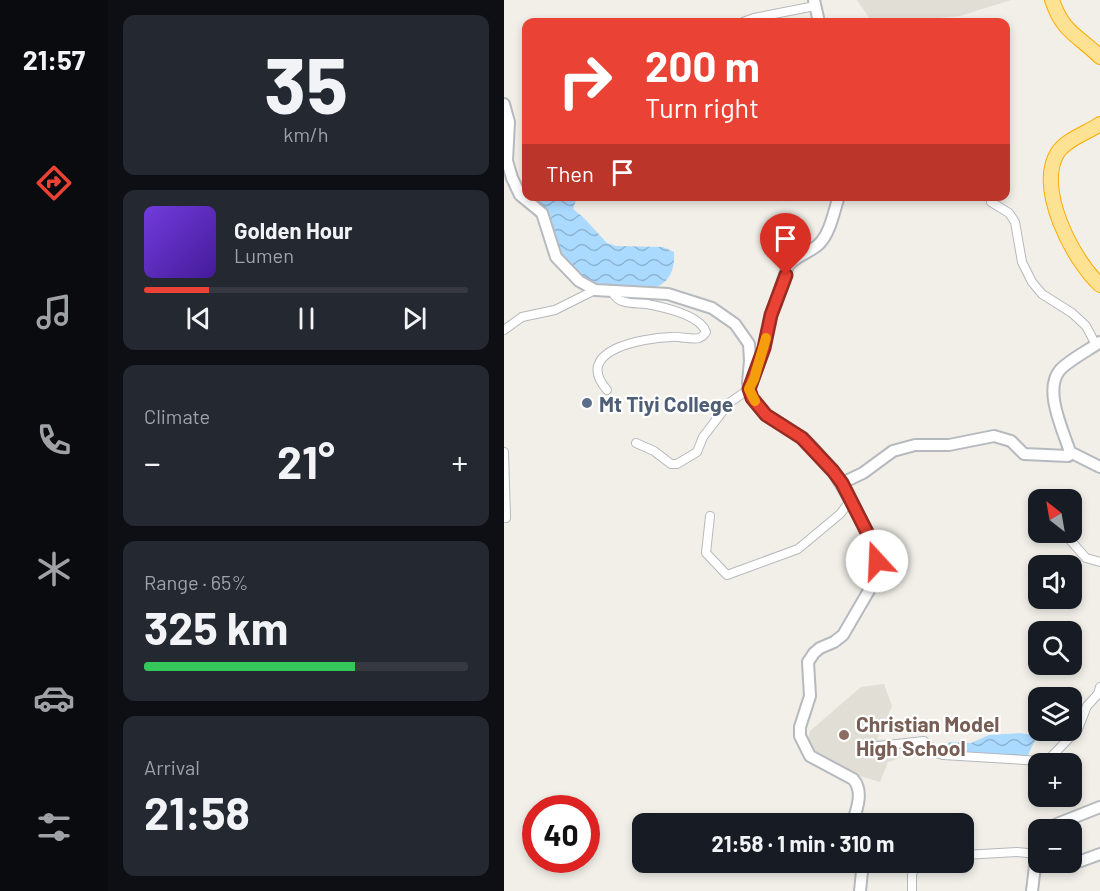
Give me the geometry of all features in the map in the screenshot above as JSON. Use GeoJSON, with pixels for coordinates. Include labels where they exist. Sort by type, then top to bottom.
{"type":"FeatureCollection","features":[{"type":"Feature","properties":{"kind":"highway"},"geometry":{"type":"LineString","coordinates":[[1052,0],[1062,23],[1070,33],[1100,57]]}},
{"type":"Feature","properties":{"kind":"highway"},"geometry":{"type":"LineString","coordinates":[[1100,124],[1072,140],[1058,152],[1052,170],[1052,188],[1057,211],[1068,241],[1088,272],[1100,285]]}},
{"type":"Feature","properties":{"kind":"street"},"geometry":{"type":"LineString","coordinates":[[1045,0],[1062,23]]}},
{"type":"Feature","properties":{"kind":"street"},"geometry":{"type":"LineString","coordinates":[[754,18],[815,3],[818,18]]}},
{"type":"Feature","properties":{"kind":"street"},"geometry":{"type":"LineString","coordinates":[[504,104],[509,122],[508,167],[522,197]]}},
{"type":"Feature","properties":{"kind":"street"},"geometry":{"type":"LineString","coordinates":[[527,201],[542,213],[556,257],[579,281],[596,290],[668,294],[712,308],[727,317],[741,331],[749,344],[749,389],[752,398],[766,415],[808,443],[842,483],[874,546],[877,561],[871,587],[843,635],[813,653],[808,662],[810,696],[800,727],[800,736],[810,756],[858,784],[860,793],[855,813]]}},
{"type":"Feature","properties":{"kind":"street"},"geometry":{"type":"LineString","coordinates":[[636,443],[654,451],[671,464],[677,464],[697,452],[703,437],[729,403],[749,389],[764,348],[771,315],[788,266],[792,260],[811,250],[824,239],[837,201]]}},
{"type":"Feature","properties":{"kind":"street"},"geometry":{"type":"LineString","coordinates":[[992,202],[1009,213],[1015,222],[1022,262],[1032,282],[1042,294],[1072,313],[1086,326],[1098,343],[1060,370],[1053,389],[1054,406],[1070,452],[1100,467]]}},
{"type":"Feature","properties":{"kind":"street"},"geometry":{"type":"LineString","coordinates":[[504,330],[522,318],[555,310],[596,290]]}},
{"type":"Feature","properties":{"kind":"street"},"geometry":{"type":"LineString","coordinates":[[607,390],[597,377],[596,371],[600,359],[608,352],[651,339],[674,336],[696,339],[702,337],[706,332],[700,322],[691,318],[646,304],[624,302],[612,292]]}},
{"type":"Feature","properties":{"kind":"street"},"geometry":{"type":"LineString","coordinates":[[842,483],[858,476],[893,451],[915,445],[949,445],[994,436],[1011,441],[1024,454],[1068,456],[1070,452]]}},
{"type":"Feature","properties":{"kind":"street"},"geometry":{"type":"LineString","coordinates":[[504,452],[506,518]]}},
{"type":"Feature","properties":{"kind":"street"},"geometry":{"type":"LineString","coordinates":[[710,516],[706,553],[727,575],[798,549],[840,514],[851,500]]}},
{"type":"Feature","properties":{"kind":"street"},"geometry":{"type":"LineString","coordinates":[[1071,543],[1086,558],[1100,562]]}},
{"type":"Feature","properties":{"kind":"street"},"geometry":{"type":"LineString","coordinates":[[878,746],[924,741],[937,753],[943,755],[1042,761],[1051,757],[1078,729],[1087,706],[1098,694],[1100,687]]}},
{"type":"Feature","properties":{"kind":"street"},"geometry":{"type":"LineString","coordinates":[[1070,819],[1100,807]]}},
{"type":"Feature","properties":{"kind":"street"},"geometry":{"type":"LineString","coordinates":[[974,854],[1017,852],[1028,856]]}},
{"type":"Feature","properties":{"kind":"street"},"geometry":{"type":"LineString","coordinates":[[1082,861],[1100,854]]}},
{"type":"Feature","properties":{"kind":"street"},"geometry":{"type":"LineString","coordinates":[[860,891],[862,873]]}},
{"type":"Feature","properties":{"kind":"street"},"geometry":{"type":"LineString","coordinates":[[912,891],[913,873]]}},
{"type":"Feature","properties":{"kind":"street"},"geometry":{"type":"LineString","coordinates":[[1032,891],[1035,873]]}},
{"type":"Feature","properties":{"kind":"shaded area"},"geometry":{"type":"Polygon","coordinates":[[[857,0],[1011,0],[960,16],[869,18],[857,0]]]}},
{"type":"Feature","properties":{"kind":"shaded area","name":"Christian Model High School"},"geometry":{"type":"Polygon","coordinates":[[[884,684],[892,706],[877,740],[891,739],[900,758],[888,762],[880,782],[846,772],[813,754],[807,744],[810,731],[861,687],[884,684]]]}},
{"type":"Feature","properties":{"kind":"water"},"geometry":{"type":"Polygon","coordinates":[[[528,201],[576,201],[573,209],[607,243],[616,246],[663,247],[674,252],[673,268],[668,279],[659,286],[636,291],[595,290],[554,255],[547,231],[528,201]]]}},
{"type":"Feature","properties":{"kind":"water"},"geometry":{"type":"Polygon","coordinates":[[[1020,733],[1028,734],[1028,741],[1035,741],[1027,757],[945,752],[949,742],[971,743],[989,735],[1020,733]]]}},
{"type":"Feature","properties":{"kind":"slow traffic"},"geometry":{"type":"LineString","coordinates":[[755,401],[749,389],[766,338]]}},
{"type":"Feature","properties":{"kind":"place","name":"Mt Tiyi College"},"geometry":{"type":"Point","coordinates":[587,403]}},
{"type":"Feature","properties":{"kind":"place","name":"Christian Model High School"},"geometry":{"type":"Point","coordinates":[844,735]}},
{"type":"Feature","properties":{"kind":"route"},"geometry":{"type":"LineString","coordinates":[[786,275],[771,315],[764,348],[749,389],[752,398],[766,415],[802,438],[842,483],[874,546],[877,561]]}}]}
